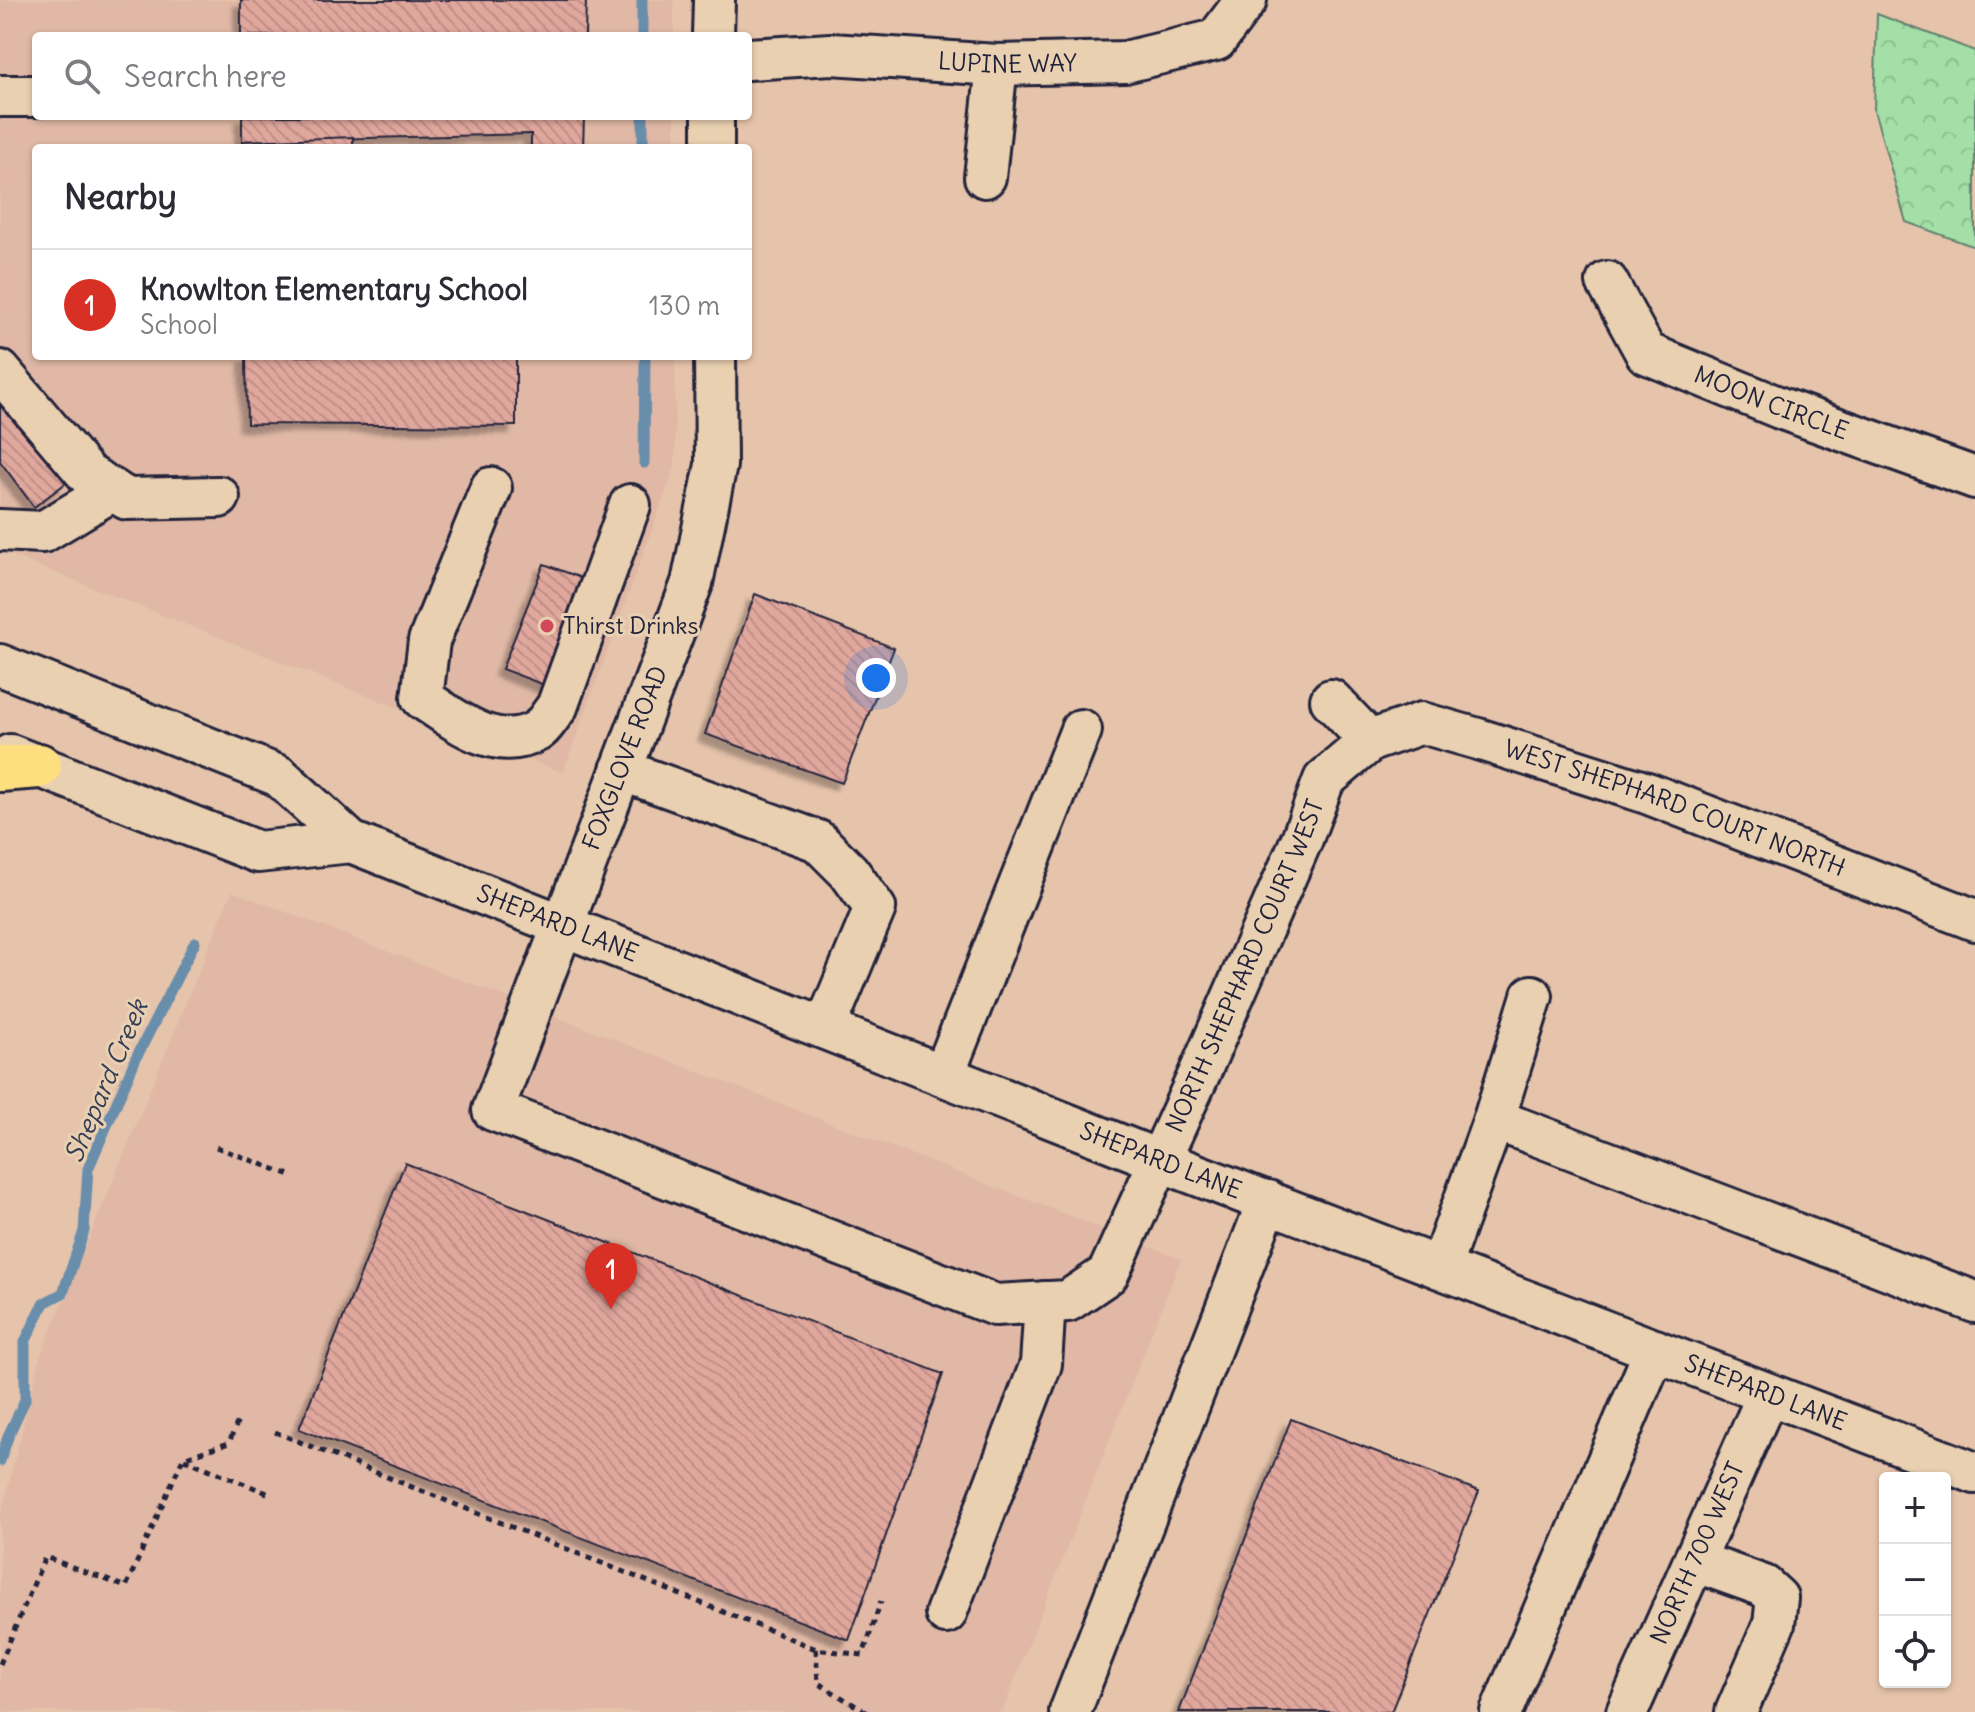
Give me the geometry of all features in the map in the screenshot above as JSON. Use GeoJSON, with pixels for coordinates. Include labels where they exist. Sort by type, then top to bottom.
{"type":"FeatureCollection","features":[{"type":"Feature","properties":{"kind":"street"},"geometry":{"type":"LineString","coordinates":[[713,32],[714,0]]}},
{"type":"Feature","properties":{"kind":"street","name":"LUPINE WAY"},"geometry":{"type":"LineString","coordinates":[[752,59],[831,54],[997,65],[1125,62],[1216,40],[1246,0]]}},
{"type":"Feature","properties":{"kind":"street"},"geometry":{"type":"LineString","coordinates":[[985,177],[997,65]]}},
{"type":"Feature","properties":{"kind":"street"},"geometry":{"type":"LineString","coordinates":[[0,96],[32,96]]}},
{"type":"Feature","properties":{"kind":"street"},"geometry":{"type":"LineString","coordinates":[[713,120],[713,144]]}},
{"type":"Feature","properties":{"kind":"street","name":"MOON CIRCLE"},"geometry":{"type":"LineString","coordinates":[[1607,282],[1646,353],[1780,408],[1975,478]]}},
{"type":"Feature","properties":{"kind":"street","name":"FOXGLOVE ROAD"},"geometry":{"type":"LineString","coordinates":[[493,1110],[692,583],[716,465],[715,360]]}},
{"type":"Feature","properties":{"kind":"street"},"geometry":{"type":"LineString","coordinates":[[0,371],[87,474],[127,499],[219,497]]}},
{"type":"Feature","properties":{"kind":"street"},"geometry":{"type":"LineString","coordinates":[[491,488],[429,641],[422,698],[465,727],[502,740],[538,731],[557,707],[630,505]]}},
{"type":"Feature","properties":{"kind":"street"},"geometry":{"type":"LineString","coordinates":[[0,530],[43,532],[113,490]]}},
{"type":"Feature","properties":{"kind":"street","name":"SHEPARD LANE"},"geometry":{"type":"LineString","coordinates":[[0,665],[279,776],[351,842],[1158,1160],[1975,1473]]}},
{"type":"Feature","properties":{"kind":"street"},"geometry":{"type":"LineString","coordinates":[[1331,700],[1370,741]]}},
{"type":"Feature","properties":{"kind":"street","name":"WEST SHEPHARD COURT NORTH"},"geometry":{"type":"LineString","coordinates":[[1370,741],[1422,723],[1478,739],[1647,793],[1975,920]]}},
{"type":"Feature","properties":{"kind":"street"},"geometry":{"type":"LineString","coordinates":[[944,1074],[1081,730]]}},
{"type":"Feature","properties":{"kind":"street","name":"NORTH SHEPHARD COURT WEST"},"geometry":{"type":"LineString","coordinates":[[493,1110],[995,1305],[1068,1301],[1108,1274],[1208,1055],[1302,839],[1324,780],[1370,741]]}},
{"type":"Feature","properties":{"kind":"street","name":"SHEPARD LANE"},"geometry":{"type":"LineString","coordinates":[[13,762],[258,852],[351,842]]}},
{"type":"Feature","properties":{"kind":"street"},"geometry":{"type":"LineString","coordinates":[[621,770],[818,841],[849,872],[875,908],[825,1028]]}},
{"type":"Feature","properties":{"kind":"street"},"geometry":{"type":"LineString","coordinates":[[1440,1268],[1494,1119],[1532,996]]}},
{"type":"Feature","properties":{"kind":"street"},"geometry":{"type":"LineString","coordinates":[[1494,1119],[1975,1302]]}},
{"type":"Feature","properties":{"kind":"street"},"geometry":{"type":"LineString","coordinates":[[1070,1712],[1268,1201]]}},
{"type":"Feature","properties":{"kind":"street"},"geometry":{"type":"LineString","coordinates":[[946,1613],[1041,1364],[1045,1302]]}},
{"type":"Feature","properties":{"kind":"street"},"geometry":{"type":"LineString","coordinates":[[1501,1712],[1655,1350]]}},
{"type":"Feature","properties":{"kind":"street","name":"NORTH 700 WEST"},"geometry":{"type":"LineString","coordinates":[[1627,1712],[1768,1394]]}},
{"type":"Feature","properties":{"kind":"street"},"geometry":{"type":"LineString","coordinates":[[1694,1561],[1764,1586],[1777,1598],[1774,1624],[1736,1712]]}},
{"type":"Feature","properties":{"kind":"path"},"geometry":{"type":"LineString","coordinates":[[216,1147],[293,1176]]}},
{"type":"Feature","properties":{"kind":"path"},"geometry":{"type":"LineString","coordinates":[[0,1664],[45,1557],[126,1587],[183,1458],[229,1443],[239,1418]]}},
{"type":"Feature","properties":{"kind":"path"},"geometry":{"type":"LineString","coordinates":[[275,1432],[816,1649],[863,1655],[881,1601]]}},
{"type":"Feature","properties":{"kind":"path"},"geometry":{"type":"LineString","coordinates":[[183,1458],[272,1495]]}},
{"type":"Feature","properties":{"kind":"path"},"geometry":{"type":"LineString","coordinates":[[816,1649],[818,1683],[866,1712]]}},
{"type":"Feature","properties":{"kind":"shaded area"},"geometry":{"type":"Polygon","coordinates":[[[0,0],[674,0],[674,32],[32,32],[32,120],[675,120],[675,144],[32,144],[32,360],[675,360],[675,467],[563,773],[0,551],[0,0]]]}},
{"type":"Feature","properties":{"kind":"shaded area"},"geometry":{"type":"Polygon","coordinates":[[[232,891],[1181,1259],[1002,1712],[0,1712],[0,1519],[40,1358],[232,891]]]}},
{"type":"Feature","properties":{"kind":"green space"},"geometry":{"type":"Polygon","coordinates":[[[1877,14],[1975,51],[1975,247],[1906,222],[1874,110],[1877,14]]]}},
{"type":"Feature","properties":{"kind":"building"},"geometry":{"type":"Polygon","coordinates":[[[241,0],[586,0],[585,32],[241,32],[241,0]]]}},
{"type":"Feature","properties":{"kind":"building"},"geometry":{"type":"Polygon","coordinates":[[[242,120],[584,120],[583,144],[531,144],[531,134],[242,141],[242,120]]]}},
{"type":"Feature","properties":{"kind":"building"},"geometry":{"type":"Polygon","coordinates":[[[353,137],[353,144],[242,144],[242,141],[353,137]]]}},
{"type":"Feature","properties":{"kind":"building"},"geometry":{"type":"Polygon","coordinates":[[[246,360],[516,360],[516,426],[247,424],[246,360]]]}},
{"type":"Feature","properties":{"kind":"building"},"geometry":{"type":"Polygon","coordinates":[[[0,393],[66,483],[34,507],[0,461],[0,393]]]}},
{"type":"Feature","properties":{"kind":"building","name":"Thirst Drinks"},"geometry":{"type":"Polygon","coordinates":[[[544,564],[592,582],[552,688],[502,669],[544,564]]]}},
{"type":"Feature","properties":{"kind":"building"},"geometry":{"type":"Polygon","coordinates":[[[755,594],[894,648],[842,783],[705,734],[755,594]]]}},
{"type":"Feature","properties":{"kind":"building"},"geometry":{"type":"Polygon","coordinates":[[[405,1163],[943,1374],[849,1640],[299,1429],[405,1163]]]}},
{"type":"Feature","properties":{"kind":"building"},"geometry":{"type":"Polygon","coordinates":[[[1291,1419],[1479,1491],[1391,1712],[1179,1712],[1291,1419]]]}},
{"type":"Feature","properties":{"kind":"waterway","name":"Shepard Creek"},"geometry":{"type":"LineString","coordinates":[[642,0],[642,32]]}},
{"type":"Feature","properties":{"kind":"waterway","name":"Shepard Creek"},"geometry":{"type":"LineString","coordinates":[[643,120],[643,144]]}},
{"type":"Feature","properties":{"kind":"waterway","name":"Shepard Creek"},"geometry":{"type":"LineString","coordinates":[[644,463],[645,360]]}},
{"type":"Feature","properties":{"kind":"waterway","name":"Shepard Creek"},"geometry":{"type":"LineString","coordinates":[[0,1461],[25,1400],[25,1342],[44,1303],[63,1293],[84,1231],[88,1169],[136,1058],[195,942]]}},
{"type":"Feature","properties":{"kind":"place","name":"Thirst Drinks"},"geometry":{"type":"Point","coordinates":[547,626]}},
{"type":"Feature","properties":{"kind":"place","name":"Knowlton Elementary School"},"geometry":{"type":"Point","coordinates":[611,1309]}}]}
